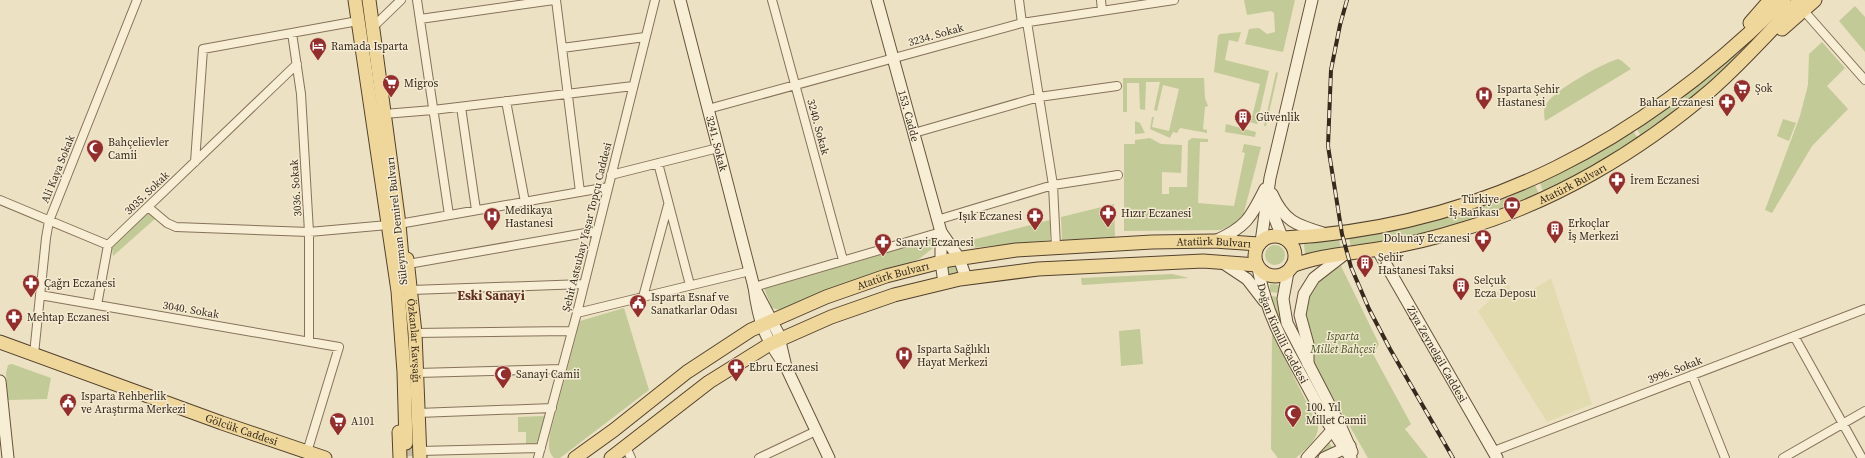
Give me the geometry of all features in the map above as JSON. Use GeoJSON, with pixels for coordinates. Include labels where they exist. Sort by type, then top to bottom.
{"type":"FeatureCollection","features":[{"type":"Feature","properties":{"kind":"main road"},"geometry":{"type":"LineString","coordinates":[[355,0],[394,224]]}},
{"type":"Feature","properties":{"kind":"main road","name":"Süleyman Demirel Bulvarı"},"geometry":{"type":"LineString","coordinates":[[369,0],[384,114],[394,224],[408,334],[414,449]]}},
{"type":"Feature","properties":{"kind":"main road"},"geometry":{"type":"LineString","coordinates":[[1729,50],[1770,0]]}},
{"type":"Feature","properties":{"kind":"main road","name":"Atatürk Bulvarı"},"geometry":{"type":"LineString","coordinates":[[1283,238],[1329,235],[1393,225],[1482,200],[1536,178],[1591,150],[1681,91],[1784,0]]}},
{"type":"Feature","properties":{"kind":"main road","name":"Atatürk Bulvarı"},"geometry":{"type":"LineString","coordinates":[[1290,269],[1313,259],[1377,249],[1427,239],[1483,223],[1522,208],[1578,181],[1620,157],[1659,131],[1711,89],[1802,5],[1815,0]]}},
{"type":"Feature","properties":{"kind":"main road","name":"Özkanlar Kavşağı"},"geometry":{"type":"LineString","coordinates":[[394,224],[408,264],[415,333],[418,413],[414,449]]}},
{"type":"Feature","properties":{"kind":"main road","name":"Özkanlar Kavşağı"},"geometry":{"type":"LineString","coordinates":[[394,224],[400,458]]}},
{"type":"Feature","properties":{"kind":"main road"},"geometry":{"type":"LineString","coordinates":[[1268,237],[1283,238],[1292,246],[1294,251],[1295,257],[1290,269],[1278,276],[1264,273],[1258,266],[1255,252],[1260,243],[1268,237]]}},
{"type":"Feature","properties":{"kind":"main road","name":"Atatürk Bulvarı"},"geometry":{"type":"LineString","coordinates":[[575,458],[608,435],[687,372],[766,323],[855,286],[886,276],[941,262],[987,253],[1056,247],[1152,242],[1214,241],[1260,243]]}},
{"type":"Feature","properties":{"kind":"main road","name":"Atatürk Bulvarı"},"geometry":{"type":"LineString","coordinates":[[611,458],[629,453],[709,382],[775,342],[862,305],[894,295],[966,278],[1008,272],[1066,267],[1221,262],[1258,266]]}},
{"type":"Feature","properties":{"kind":"main road","name":"Gölcük Caddesi"},"geometry":{"type":"LineString","coordinates":[[0,342],[303,455]]}},
{"type":"Feature","properties":{"kind":"main road","name":"Gölcük Caddesi"},"geometry":{"type":"LineString","coordinates":[[0,351],[303,455],[325,458]]}},
{"type":"Feature","properties":{"kind":"street","name":"Ali Kaya Sokak"},"geometry":{"type":"LineString","coordinates":[[34,354],[49,221],[137,0]]}},
{"type":"Feature","properties":{"kind":"street"},"geometry":{"type":"LineString","coordinates":[[372,28],[402,0]]}},
{"type":"Feature","properties":{"kind":"street"},"geometry":{"type":"LineString","coordinates":[[417,0],[449,216]]}},
{"type":"Feature","properties":{"kind":"street"},"geometry":{"type":"LineString","coordinates":[[420,19],[508,3],[555,0],[580,192]]}},
{"type":"Feature","properties":{"kind":"street","name":"Şehit Astsubay Yaşar Topçu Caddesi"},"geometry":{"type":"LineString","coordinates":[[538,458],[577,313],[654,0]]}},
{"type":"Feature","properties":{"kind":"street","name":"3241. Sokak"},"geometry":{"type":"LineString","coordinates":[[680,0],[754,287],[766,323],[829,458]]}},
{"type":"Feature","properties":{"kind":"street","name":"3240. Sokak"},"geometry":{"type":"LineString","coordinates":[[772,0],[843,260]]}},
{"type":"Feature","properties":{"kind":"street","name":"153. Cadde"},"geometry":{"type":"LineString","coordinates":[[877,0],[941,232]]}},
{"type":"Feature","properties":{"kind":"street"},"geometry":{"type":"LineString","coordinates":[[1019,0],[1025,22],[1039,97],[1053,185],[1056,247]]}},
{"type":"Feature","properties":{"kind":"street"},"geometry":{"type":"LineString","coordinates":[[1101,0],[1102,11]]}},
{"type":"Feature","properties":{"kind":"street","name":"3234. Sokak"},"geometry":{"type":"LineString","coordinates":[[708,109],[1025,22],[1174,0]]}},
{"type":"Feature","properties":{"kind":"street"},"geometry":{"type":"LineString","coordinates":[[1260,243],[1270,178],[1312,0]]}},
{"type":"Feature","properties":{"kind":"street"},"geometry":{"type":"LineString","coordinates":[[1802,5],[1865,80]]}},
{"type":"Feature","properties":{"kind":"street"},"geometry":{"type":"LineString","coordinates":[[195,162],[203,50],[358,21]]}},
{"type":"Feature","properties":{"kind":"street","name":"3036. Sokak"},"geometry":{"type":"LineString","coordinates":[[292,33],[301,94],[309,232],[309,342]]}},
{"type":"Feature","properties":{"kind":"street"},"geometry":{"type":"LineString","coordinates":[[562,48],[645,37]]}},
{"type":"Feature","properties":{"kind":"street","name":"3035. Sokak"},"geometry":{"type":"LineString","coordinates":[[108,245],[297,64]]}},
{"type":"Feature","properties":{"kind":"street"},"geometry":{"type":"LineString","coordinates":[[384,114],[461,107],[633,86]]}},
{"type":"Feature","properties":{"kind":"street"},"geometry":{"type":"LineString","coordinates":[[914,133],[1039,97],[1117,86]]}},
{"type":"Feature","properties":{"kind":"street"},"geometry":{"type":"LineString","coordinates":[[506,101],[524,202]]}},
{"type":"Feature","properties":{"kind":"street"},"geometry":{"type":"LineString","coordinates":[[461,107],[476,210]]}},
{"type":"Feature","properties":{"kind":"street"},"geometry":{"type":"LineString","coordinates":[[611,175],[718,148]]}},
{"type":"Feature","properties":{"kind":"street"},"geometry":{"type":"LineString","coordinates":[[658,164],[690,285]]}},
{"type":"Feature","properties":{"kind":"street"},"geometry":{"type":"LineString","coordinates":[[937,220],[1053,185],[1118,175]]}},
{"type":"Feature","properties":{"kind":"street"},"geometry":{"type":"LineString","coordinates":[[1270,178],[1275,220],[1283,238]]}},
{"type":"Feature","properties":{"kind":"street"},"geometry":{"type":"LineString","coordinates":[[1214,241],[1235,232],[1248,220],[1270,178]]}},
{"type":"Feature","properties":{"kind":"street"},"geometry":{"type":"LineString","coordinates":[[148,207],[167,223],[176,227],[309,232],[394,224],[449,216],[608,187]]}},
{"type":"Feature","properties":{"kind":"street"},"geometry":{"type":"LineString","coordinates":[[1272,194],[1280,212],[1291,221],[1306,228],[1329,235]]}},
{"type":"Feature","properties":{"kind":"street"},"geometry":{"type":"LineString","coordinates":[[0,200],[108,245],[97,305]]}},
{"type":"Feature","properties":{"kind":"street"},"geometry":{"type":"LineString","coordinates":[[642,297],[668,204]]}},
{"type":"Feature","properties":{"kind":"street"},"geometry":{"type":"LineString","coordinates":[[408,264],[597,231]]}},
{"type":"Feature","properties":{"kind":"street"},"geometry":{"type":"LineString","coordinates":[[754,287],[941,232]]}},
{"type":"Feature","properties":{"kind":"street"},"geometry":{"type":"LineString","coordinates":[[941,232],[959,258],[966,278]]}},
{"type":"Feature","properties":{"kind":"street"},"geometry":{"type":"LineString","coordinates":[[941,232],[941,262],[944,283]]}},
{"type":"Feature","properties":{"kind":"street","name":"Ziya Zeynelgil Caddesi"},"geometry":{"type":"LineString","coordinates":[[1377,249],[1496,455]]}},
{"type":"Feature","properties":{"kind":"street"},"geometry":{"type":"LineString","coordinates":[[1308,364],[1308,344],[1300,315],[1304,294],[1314,278],[1345,254]]}},
{"type":"Feature","properties":{"kind":"street"},"geometry":{"type":"LineString","coordinates":[[1221,262],[1234,269],[1247,279],[1267,306]]}},
{"type":"Feature","properties":{"kind":"street","name":"Doğan Kimilli Caddesi"},"geometry":{"type":"LineString","coordinates":[[1258,266],[1267,306],[1277,331],[1353,458]]}},
{"type":"Feature","properties":{"kind":"street","name":"Doğan Kimilli Caddesi"},"geometry":{"type":"LineString","coordinates":[[1290,269],[1284,290],[1285,315],[1291,332],[1308,364],[1335,426]]}},
{"type":"Feature","properties":{"kind":"street"},"geometry":{"type":"LineString","coordinates":[[577,313],[750,271]]}},
{"type":"Feature","properties":{"kind":"street"},"geometry":{"type":"LineString","coordinates":[[411,290],[584,284]]}},
{"type":"Feature","properties":{"kind":"street","name":"3040. Sokak"},"geometry":{"type":"LineString","coordinates":[[40,295],[339,347],[303,455]]}},
{"type":"Feature","properties":{"kind":"street","name":"3996. Sokak"},"geometry":{"type":"LineString","coordinates":[[1496,455],[1692,375],[1865,309]]}},
{"type":"Feature","properties":{"kind":"street"},"geometry":{"type":"LineString","coordinates":[[415,333],[572,331]]}},
{"type":"Feature","properties":{"kind":"street"},"geometry":{"type":"LineString","coordinates":[[1794,336],[1862,458]]}},
{"type":"Feature","properties":{"kind":"street"},"geometry":{"type":"LineString","coordinates":[[417,373],[562,370]]}},
{"type":"Feature","properties":{"kind":"street"},"geometry":{"type":"LineString","coordinates":[[1692,375],[1724,458]]}},
{"type":"Feature","properties":{"kind":"street"},"geometry":{"type":"LineString","coordinates":[[0,381],[8,458]]}},
{"type":"Feature","properties":{"kind":"street"},"geometry":{"type":"LineString","coordinates":[[418,413],[552,408]]}},
{"type":"Feature","properties":{"kind":"street"},"geometry":{"type":"LineString","coordinates":[[1783,458],[1865,411]]}},
{"type":"Feature","properties":{"kind":"street"},"geometry":{"type":"LineString","coordinates":[[1307,458],[1335,426]]}},
{"type":"Feature","properties":{"kind":"street"},"geometry":{"type":"LineString","coordinates":[[759,458],[816,431]]}},
{"type":"Feature","properties":{"kind":"street"},"geometry":{"type":"LineString","coordinates":[[1324,458],[1347,447]]}},
{"type":"Feature","properties":{"kind":"street"},"geometry":{"type":"LineString","coordinates":[[414,449],[541,448]]}},
{"type":"Feature","properties":{"kind":"shaded area"},"geometry":{"type":"Polygon","coordinates":[[[1551,278],[1592,404],[1547,422],[1478,311],[1508,283],[1517,300],[1551,278]]]}},
{"type":"Feature","properties":{"kind":"green space"},"geometry":{"type":"Polygon","coordinates":[[[1244,0],[1295,0],[1283,52],[1245,44],[1249,29],[1259,28],[1267,34],[1275,32],[1274,13],[1271,11],[1247,15],[1244,0]]]}},
{"type":"Feature","properties":{"kind":"green space"},"geometry":{"type":"Polygon","coordinates":[[[1855,6],[1865,17],[1865,52],[1839,21],[1855,6]]]}},
{"type":"Feature","properties":{"kind":"green space"},"geometry":{"type":"Polygon","coordinates":[[[1241,32],[1238,42],[1229,40],[1225,60],[1269,71],[1257,124],[1238,118],[1251,121],[1260,84],[1214,72],[1218,36],[1220,34],[1241,32]]]}},
{"type":"Feature","properties":{"kind":"green space"},"geometry":{"type":"Polygon","coordinates":[[[1822,42],[1845,68],[1827,86],[1848,109],[1812,146],[1772,213],[1765,210],[1800,116],[1808,85],[1809,54],[1822,42]]]}},
{"type":"Feature","properties":{"kind":"green space"},"geometry":{"type":"Polygon","coordinates":[[[1735,53],[1737,55],[1704,88],[1687,101],[1683,95],[1735,53]]]}},
{"type":"Feature","properties":{"kind":"green space"},"geometry":{"type":"Polygon","coordinates":[[[1618,59],[1631,69],[1545,121],[1545,107],[1559,91],[1602,66],[1618,59]]]}},
{"type":"Feature","properties":{"kind":"green space"},"geometry":{"type":"Polygon","coordinates":[[[1276,72],[1278,73],[1266,126],[1264,126],[1276,72]]]}},
{"type":"Feature","properties":{"kind":"green space"},"geometry":{"type":"Polygon","coordinates":[[[1123,78],[1204,78],[1205,98],[1208,106],[1205,107],[1203,129],[1207,130],[1207,133],[1180,128],[1177,133],[1173,132],[1170,138],[1150,129],[1152,117],[1154,117],[1152,127],[1169,131],[1179,89],[1163,85],[1157,111],[1154,110],[1160,82],[1146,82],[1145,110],[1140,109],[1139,83],[1127,83],[1127,112],[1123,112],[1123,78]]]}},
{"type":"Feature","properties":{"kind":"green space"},"geometry":{"type":"Polygon","coordinates":[[[1679,98],[1684,104],[1641,136],[1637,129],[1679,98]]]}},
{"type":"Feature","properties":{"kind":"green space"},"geometry":{"type":"Polygon","coordinates":[[[1783,119],[1796,123],[1789,141],[1777,136],[1783,119]]]}},
{"type":"Feature","properties":{"kind":"green space"},"geometry":{"type":"Polygon","coordinates":[[[1135,121],[1140,123],[1145,133],[1135,134],[1135,121]]]}},
{"type":"Feature","properties":{"kind":"green space"},"geometry":{"type":"Polygon","coordinates":[[[1226,124],[1256,132],[1255,137],[1225,132],[1226,124]]]}},
{"type":"Feature","properties":{"kind":"green space"},"geometry":{"type":"Polygon","coordinates":[[[1633,131],[1638,138],[1581,173],[1543,192],[1540,183],[1590,158],[1633,131]]]}},
{"type":"Feature","properties":{"kind":"green space"},"geometry":{"type":"Polygon","coordinates":[[[1150,138],[1161,144],[1182,145],[1181,173],[1162,172],[1162,194],[1169,194],[1169,187],[1187,187],[1188,141],[1192,138],[1208,139],[1208,142],[1200,142],[1198,203],[1234,206],[1245,153],[1242,152],[1244,144],[1261,147],[1243,216],[1238,222],[1221,230],[1124,231],[1124,144],[1135,144],[1135,140],[1150,138]]]}},
{"type":"Feature","properties":{"kind":"green space"},"geometry":{"type":"Polygon","coordinates":[[[1535,185],[1539,194],[1476,219],[1473,209],[1504,199],[1535,185]]]}},
{"type":"Feature","properties":{"kind":"green space"},"geometry":{"type":"Polygon","coordinates":[[[1114,204],[1115,237],[1062,240],[1061,217],[1114,204]]]}},
{"type":"Feature","properties":{"kind":"green space"},"geometry":{"type":"Polygon","coordinates":[[[1469,210],[1472,220],[1418,234],[1351,247],[1349,238],[1416,225],[1469,210]]]}},
{"type":"Feature","properties":{"kind":"green space"},"geometry":{"type":"Polygon","coordinates":[[[148,212],[156,218],[113,256],[112,247],[148,212]]]}},
{"type":"Feature","properties":{"kind":"green space"},"geometry":{"type":"Polygon","coordinates":[[[1050,220],[1050,240],[971,248],[968,241],[1050,220]]]}},
{"type":"Feature","properties":{"kind":"green space"},"geometry":{"type":"Polygon","coordinates":[[[931,238],[933,248],[919,259],[780,310],[772,308],[764,288],[931,238]]]}},
{"type":"Feature","properties":{"kind":"green space"},"geometry":{"type":"Polygon","coordinates":[[[1339,240],[1341,249],[1305,254],[1304,244],[1339,240]]]}},
{"type":"Feature","properties":{"kind":"green space"},"geometry":{"type":"Polygon","coordinates":[[[1275,245],[1282,248],[1285,255],[1282,262],[1275,265],[1268,262],[1265,255],[1268,248],[1275,245]]]}},
{"type":"Feature","properties":{"kind":"green space"},"geometry":{"type":"Polygon","coordinates":[[[951,265],[955,265],[957,266],[957,274],[951,275],[948,272],[948,268],[951,265]]]}},
{"type":"Feature","properties":{"kind":"green space","name":"Isparta Millet Bahçesi"},"geometry":{"type":"Polygon","coordinates":[[[1341,266],[1379,344],[1373,354],[1411,424],[1405,429],[1428,458],[1368,458],[1315,366],[1303,321],[1309,290],[1330,270],[1341,266]]]}},
{"type":"Feature","properties":{"kind":"green space"},"geometry":{"type":"Polygon","coordinates":[[[1172,274],[1189,278],[1082,285],[1081,278],[1172,274]]]}},
{"type":"Feature","properties":{"kind":"green space"},"geometry":{"type":"Polygon","coordinates":[[[1270,284],[1281,285],[1280,293],[1270,292],[1270,284]]]}},
{"type":"Feature","properties":{"kind":"green space"},"geometry":{"type":"Polygon","coordinates":[[[1270,296],[1280,297],[1332,423],[1280,330],[1270,296]]]}},
{"type":"Feature","properties":{"kind":"green space"},"geometry":{"type":"Polygon","coordinates":[[[624,308],[649,390],[560,458],[554,458],[549,450],[550,434],[580,321],[624,308]]]}},
{"type":"Feature","properties":{"kind":"green space"},"geometry":{"type":"Polygon","coordinates":[[[1140,329],[1143,364],[1121,366],[1119,331],[1140,329]]]}},
{"type":"Feature","properties":{"kind":"green space","name":"Isparta Millet Bahçesi"},"geometry":{"type":"Polygon","coordinates":[[[1272,333],[1318,425],[1318,430],[1314,439],[1296,458],[1278,458],[1271,449],[1272,333]]]}},
{"type":"Feature","properties":{"kind":"green space"},"geometry":{"type":"Polygon","coordinates":[[[12,364],[51,378],[47,399],[8,400],[6,373],[8,365],[12,364]]]}},
{"type":"Feature","properties":{"kind":"green space"},"geometry":{"type":"Polygon","coordinates":[[[545,416],[536,446],[526,446],[526,432],[518,432],[518,417],[545,416]]]}},
{"type":"Feature","properties":{"kind":"green space"},"geometry":{"type":"Polygon","coordinates":[[[1328,440],[1333,449],[1316,458],[1311,458],[1328,440]]]}},
{"type":"Feature","properties":{"kind":"tunnel"},"geometry":{"type":"LineString","coordinates":[[412,443],[413,458]]}},
{"type":"Feature","properties":{"kind":"railway"},"geometry":{"type":"LineString","coordinates":[[1347,0],[1340,25],[1331,70],[1328,146],[1342,234],[1351,267],[1369,309],[1390,349],[1453,458]]}},
{"type":"Feature","properties":{"kind":"place","name":"Ramada Isparta"},"geometry":{"type":"Point","coordinates":[318,61]}},
{"type":"Feature","properties":{"kind":"place","name":"Migros"},"geometry":{"type":"Point","coordinates":[391,98]}},
{"type":"Feature","properties":{"kind":"place","name":"Şok"},"geometry":{"type":"Point","coordinates":[1742,103]}},
{"type":"Feature","properties":{"kind":"place","name":"Isparta Şehir Hastanesi"},"geometry":{"type":"Point","coordinates":[1484,110]}},
{"type":"Feature","properties":{"kind":"place","name":"Bahar Eczanesi"},"geometry":{"type":"Point","coordinates":[1727,117]}},
{"type":"Feature","properties":{"kind":"place","name":"Güvenlik"},"geometry":{"type":"Point","coordinates":[1243,132]}},
{"type":"Feature","properties":{"kind":"place","name":"Bahçelievler Camii"},"geometry":{"type":"Point","coordinates":[95,163]}},
{"type":"Feature","properties":{"kind":"place","name":"İrem Eczanesi"},"geometry":{"type":"Point","coordinates":[1617,195]}},
{"type":"Feature","properties":{"kind":"place","name":"Türkiye İş Bankası"},"geometry":{"type":"Point","coordinates":[1512,220]}},
{"type":"Feature","properties":{"kind":"place","name":"Hızır Eczanesi"},"geometry":{"type":"Point","coordinates":[1108,228]}},
{"type":"Feature","properties":{"kind":"place","name":"Medikaya Hastanesi"},"geometry":{"type":"Point","coordinates":[492,231]}},
{"type":"Feature","properties":{"kind":"place","name":"Işık Eczanesi"},"geometry":{"type":"Point","coordinates":[1035,231]}},
{"type":"Feature","properties":{"kind":"place","name":"Erkoçlar İş Merkezi"},"geometry":{"type":"Point","coordinates":[1555,244]}},
{"type":"Feature","properties":{"kind":"place","name":"Dolunay Eczanesi"},"geometry":{"type":"Point","coordinates":[1483,253]}},
{"type":"Feature","properties":{"kind":"place","name":"Sanayi Eczanesi"},"geometry":{"type":"Point","coordinates":[883,257]}},
{"type":"Feature","properties":{"kind":"place","name":"Şehir Hastanesi Taksi"},"geometry":{"type":"Point","coordinates":[1365,278]}},
{"type":"Feature","properties":{"kind":"place","name":"Çağrı Eczanesi"},"geometry":{"type":"Point","coordinates":[31,298]}},
{"type":"Feature","properties":{"kind":"place","name":"Selçuk Ecza Deposu"},"geometry":{"type":"Point","coordinates":[1461,301]}},
{"type":"Feature","properties":{"kind":"place","name":"Isparta Esnaf ve Sanatkarlar Odası"},"geometry":{"type":"Point","coordinates":[638,318]}},
{"type":"Feature","properties":{"kind":"place","name":"Mehtap Eczanesi"},"geometry":{"type":"Point","coordinates":[14,332]}},
{"type":"Feature","properties":{"kind":"place","name":"Isparta Sağlıklı Hayat Merkezi"},"geometry":{"type":"Point","coordinates":[904,370]}},
{"type":"Feature","properties":{"kind":"place","name":"Ebru Eczanesi"},"geometry":{"type":"Point","coordinates":[736,382]}},
{"type":"Feature","properties":{"kind":"place","name":"Sanayi Camii"},"geometry":{"type":"Point","coordinates":[503,389]}},
{"type":"Feature","properties":{"kind":"place","name":"Isparta Rehberlik ve Araştırma Merkezi"},"geometry":{"type":"Point","coordinates":[68,417]}},
{"type":"Feature","properties":{"kind":"place","name":"100. Yıl Millet Camii"},"geometry":{"type":"Point","coordinates":[1293,428]}},
{"type":"Feature","properties":{"kind":"place","name":"A101"},"geometry":{"type":"Point","coordinates":[338,436]}},
{"type":"Feature","properties":{"kind":"district","name":"Eski Sanayi"},"geometry":{"type":"Point","coordinates":[491,295]}}]}
